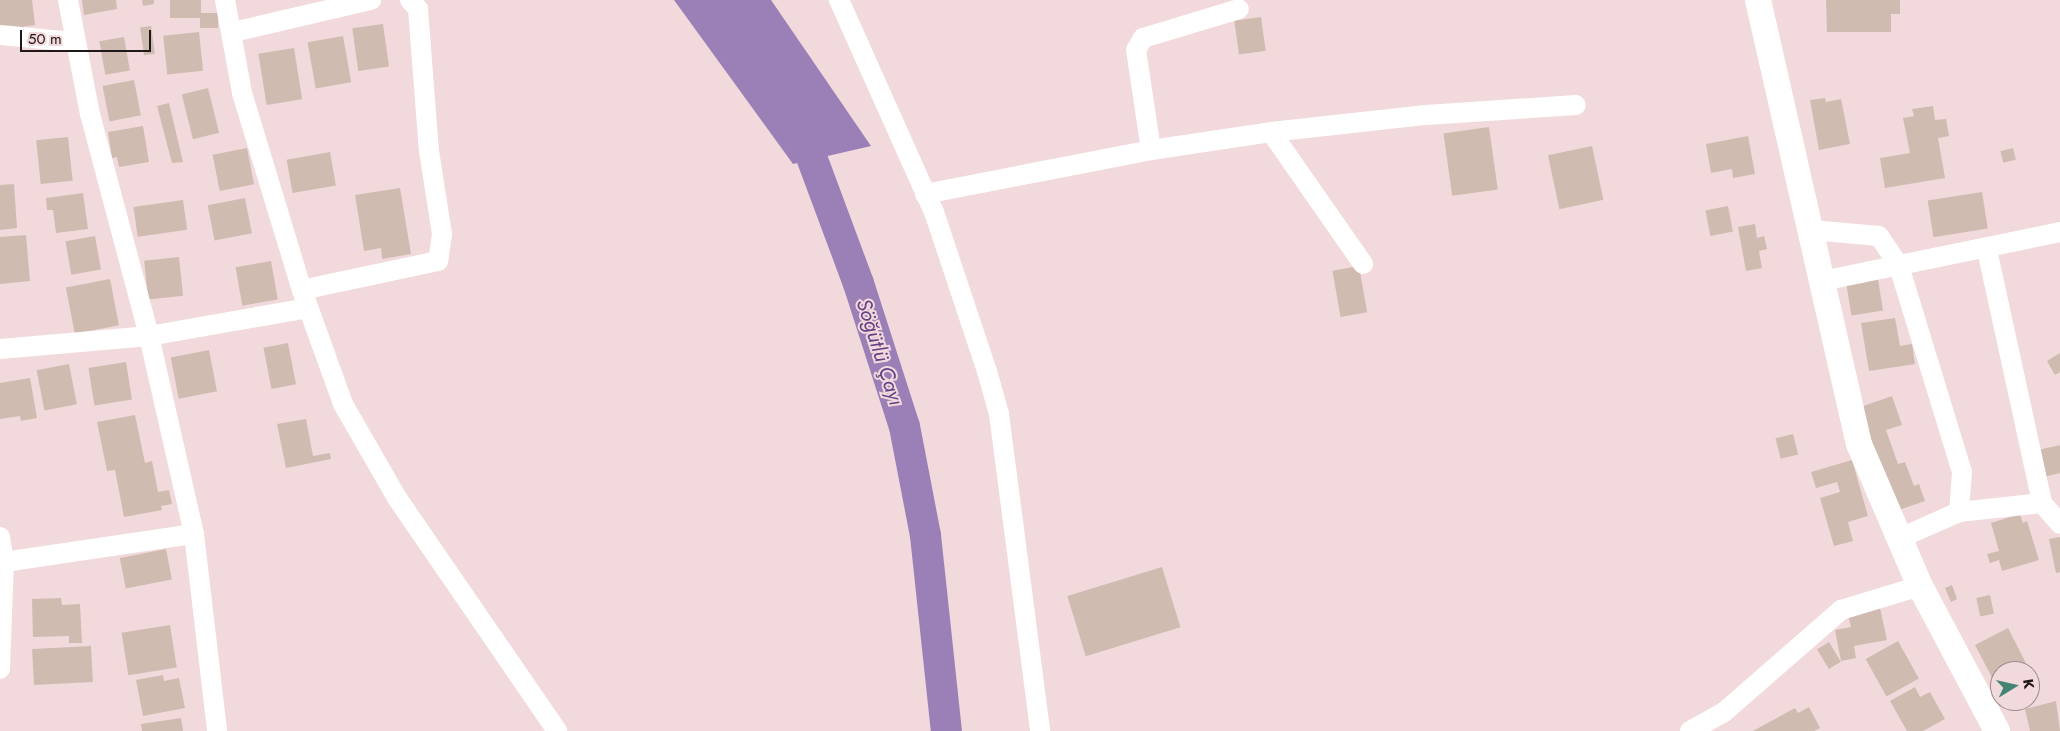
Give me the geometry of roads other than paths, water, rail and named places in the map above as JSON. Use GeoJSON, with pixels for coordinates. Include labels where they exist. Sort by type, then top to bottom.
{"type":"FeatureCollection","features":[{"type":"Feature","properties":{"kind":"street"},"geometry":{"type":"LineString","coordinates":[[68,0],[74,42],[149,336],[194,534],[217,731]]}},
{"type":"Feature","properties":{"kind":"street"},"geometry":{"type":"LineString","coordinates":[[225,0],[233,32],[242,93],[305,299],[343,404],[397,498],[557,731]]}},
{"type":"Feature","properties":{"kind":"street"},"geometry":{"type":"LineString","coordinates":[[233,32],[371,0]]}},
{"type":"Feature","properties":{"kind":"street"},"geometry":{"type":"LineString","coordinates":[[0,348],[149,336],[305,299],[438,261],[442,234],[429,150],[418,9],[410,0]]}},
{"type":"Feature","properties":{"kind":"street"},"geometry":{"type":"LineString","coordinates":[[839,0],[925,194],[970,317],[999,414],[1040,731]]}},
{"type":"Feature","properties":{"kind":"street"},"geometry":{"type":"LineString","coordinates":[[1758,0],[1859,444],[1920,586],[1997,731]]}},
{"type":"Feature","properties":{"kind":"street"},"geometry":{"type":"LineString","coordinates":[[1151,150],[1136,50],[1143,38],[1239,9]]}},
{"type":"Feature","properties":{"kind":"street"},"geometry":{"type":"LineString","coordinates":[[0,35],[74,42]]}},
{"type":"Feature","properties":{"kind":"street"},"geometry":{"type":"LineString","coordinates":[[925,194],[1151,150],[1271,132],[1426,115],[1576,105]]}},
{"type":"Feature","properties":{"kind":"street"},"geometry":{"type":"LineString","coordinates":[[1271,132],[1364,264]]}},
{"type":"Feature","properties":{"kind":"street"},"geometry":{"type":"LineString","coordinates":[[1811,230],[1879,236],[1899,266],[1962,472],[1959,512]]}},
{"type":"Feature","properties":{"kind":"street"},"geometry":{"type":"LineString","coordinates":[[1822,281],[1987,250],[2060,232]]}},
{"type":"Feature","properties":{"kind":"street"},"geometry":{"type":"LineString","coordinates":[[1987,250],[2042,502],[2060,524]]}},
{"type":"Feature","properties":{"kind":"street"},"geometry":{"type":"LineString","coordinates":[[1900,538],[1959,512],[2042,502]]}},
{"type":"Feature","properties":{"kind":"street"},"geometry":{"type":"LineString","coordinates":[[4,562],[194,534]]}},
{"type":"Feature","properties":{"kind":"street"},"geometry":{"type":"LineString","coordinates":[[0,537],[4,562],[0,669]]}},
{"type":"Feature","properties":{"kind":"street"},"geometry":{"type":"LineString","coordinates":[[1690,731],[1723,713],[1841,610],[1920,586]]}},
{"type":"Feature","properties":{"kind":"waterway","name":"Söğütlü Çayı"},"geometry":{"type":"LineString","coordinates":[[797,119],[858,283],[904,426],[925,535],[946,731]]}}]}
